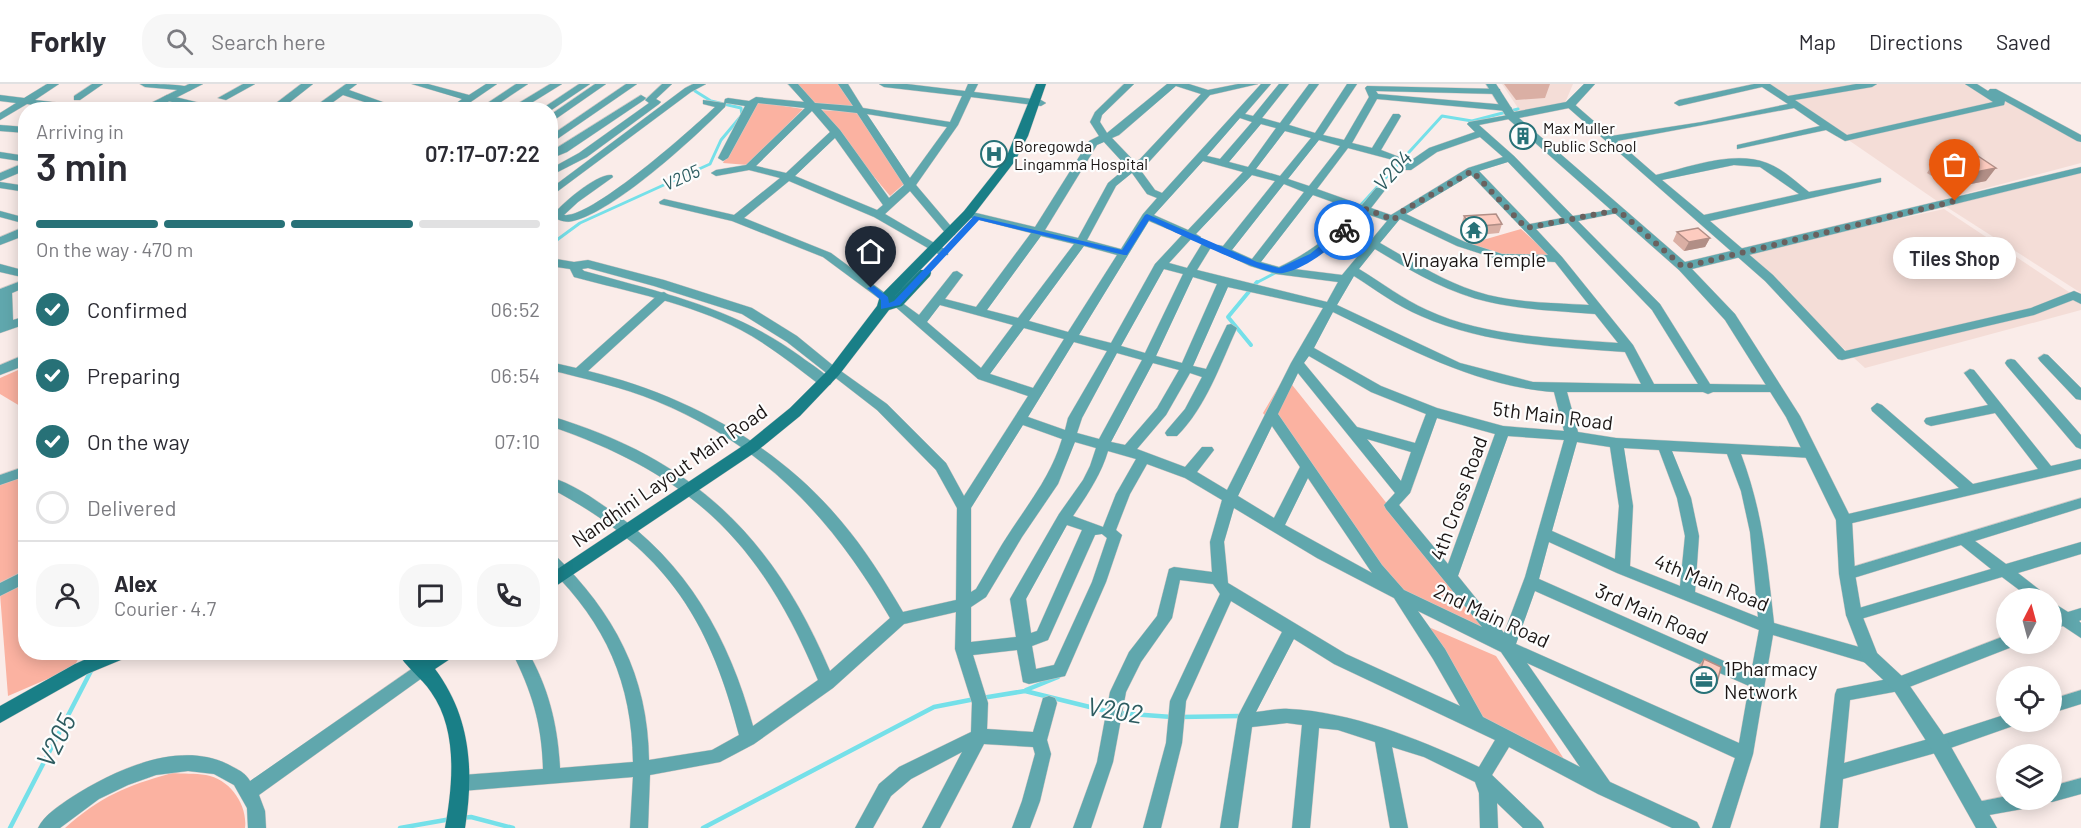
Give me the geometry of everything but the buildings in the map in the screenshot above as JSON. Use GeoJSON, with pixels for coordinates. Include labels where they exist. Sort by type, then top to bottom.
{"type":"FeatureCollection","features":[{"type":"Feature","properties":{"kind":"main road"},"geometry":{"type":"LineString","coordinates":[[1038,103],[1041,84]]}},
{"type":"Feature","properties":{"kind":"main road"},"geometry":{"type":"LineString","coordinates":[[940,251],[1018,161],[1047,84]]}},
{"type":"Feature","properties":{"kind":"main road"},"geometry":{"type":"LineString","coordinates":[[940,251],[951,233],[972,216]]}},
{"type":"Feature","properties":{"kind":"main road","name":"Nandhini Layout Main Road"},"geometry":{"type":"LineString","coordinates":[[558,578],[752,447],[795,412],[830,377],[889,303],[940,251]]}},
{"type":"Feature","properties":{"kind":"main road"},"geometry":{"type":"LineString","coordinates":[[0,715],[81,669],[104,660]]}},
{"type":"Feature","properties":{"kind":"main road"},"geometry":{"type":"LineString","coordinates":[[414,660],[442,693],[456,726],[460,745],[462,783],[455,828]]}},
{"type":"Feature","properties":{"kind":"main road"},"geometry":{"type":"LineString","coordinates":[[423,668],[435,660]]}},
{"type":"Feature","properties":{"kind":"street"},"geometry":{"type":"LineString","coordinates":[[27,101],[54,84]]}},
{"type":"Feature","properties":{"kind":"street"},"geometry":{"type":"LineString","coordinates":[[77,98],[98,84]]}},
{"type":"Feature","properties":{"kind":"street"},"geometry":{"type":"LineString","coordinates":[[145,84],[193,86]]}},
{"type":"Feature","properties":{"kind":"street"},"geometry":{"type":"LineString","coordinates":[[223,98],[250,84]]}},
{"type":"Feature","properties":{"kind":"street"},"geometry":{"type":"LineString","coordinates":[[283,102],[308,84]]}},
{"type":"Feature","properties":{"kind":"street"},"geometry":{"type":"LineString","coordinates":[[326,102],[352,84]]}},
{"type":"Feature","properties":{"kind":"street"},"geometry":{"type":"LineString","coordinates":[[417,84],[469,98]]}},
{"type":"Feature","properties":{"kind":"street"},"geometry":{"type":"LineString","coordinates":[[463,102],[492,84]]}},
{"type":"Feature","properties":{"kind":"street"},"geometry":{"type":"LineString","coordinates":[[495,102],[523,84]]}},
{"type":"Feature","properties":{"kind":"street"},"geometry":{"type":"LineString","coordinates":[[526,102],[557,84]]}},
{"type":"Feature","properties":{"kind":"street"},"geometry":{"type":"LineString","coordinates":[[557,102],[585,84]]}},
{"type":"Feature","properties":{"kind":"street"},"geometry":{"type":"LineString","coordinates":[[558,114],[601,84]]}},
{"type":"Feature","properties":{"kind":"street"},"geometry":{"type":"LineString","coordinates":[[558,136],[632,84]]}},
{"type":"Feature","properties":{"kind":"street"},"geometry":{"type":"LineString","coordinates":[[558,169],[583,155],[667,84]]}},
{"type":"Feature","properties":{"kind":"street"},"geometry":{"type":"LineString","coordinates":[[558,188],[701,84]]}},
{"type":"Feature","properties":{"kind":"street"},"geometry":{"type":"LineString","coordinates":[[793,84],[836,132],[888,204]]}},
{"type":"Feature","properties":{"kind":"street"},"geometry":{"type":"LineString","coordinates":[[843,84],[910,185],[951,233]]}},
{"type":"Feature","properties":{"kind":"street"},"geometry":{"type":"LineString","coordinates":[[884,84],[1038,103]]}},
{"type":"Feature","properties":{"kind":"street"},"geometry":{"type":"LineString","coordinates":[[878,215],[910,185],[953,125],[973,84]]}},
{"type":"Feature","properties":{"kind":"street"},"geometry":{"type":"LineString","coordinates":[[1129,84],[1095,118],[1097,128],[1107,136],[1151,192],[1158,195]]}},
{"type":"Feature","properties":{"kind":"street"},"geometry":{"type":"LineString","coordinates":[[979,312],[1038,232],[1089,147],[1126,125],[1173,84]]}},
{"type":"Feature","properties":{"kind":"street"},"geometry":{"type":"LineString","coordinates":[[1180,84],[1207,93],[1253,84]]}},
{"type":"Feature","properties":{"kind":"street"},"geometry":{"type":"LineString","coordinates":[[964,508],[1147,216],[1266,84]]}},
{"type":"Feature","properties":{"kind":"street"},"geometry":{"type":"LineString","coordinates":[[1222,163],[1284,84]]}},
{"type":"Feature","properties":{"kind":"street"},"geometry":{"type":"LineString","coordinates":[[462,783],[642,769],[714,757],[748,739],[827,683],[899,619],[964,604],[981,593],[1017,532],[1053,480],[1066,449],[1075,418],[1112,348],[1161,264],[1250,171],[1314,84]]}},
{"type":"Feature","properties":{"kind":"street"},"geometry":{"type":"LineString","coordinates":[[1225,251],[1318,135],[1352,84]]}},
{"type":"Feature","properties":{"kind":"street"},"geometry":{"type":"LineString","coordinates":[[1590,84],[1570,105],[1509,112],[1472,124],[1510,159],[1656,307],[1708,390]]}},
{"type":"Feature","properties":{"kind":"street"},"geometry":{"type":"LineString","coordinates":[[1680,103],[1759,84],[1845,138],[2001,103],[1970,84]]}},
{"type":"Feature","properties":{"kind":"street"},"geometry":{"type":"LineString","coordinates":[[1610,139],[1703,123],[1872,84]]}},
{"type":"Feature","properties":{"kind":"street"},"geometry":{"type":"LineString","coordinates":[[1980,84],[2081,140]]}},
{"type":"Feature","properties":{"kind":"street"},"geometry":{"type":"LineString","coordinates":[[159,102],[193,86]]}},
{"type":"Feature","properties":{"kind":"street"},"geometry":{"type":"LineString","coordinates":[[1374,96],[1370,88],[1494,88],[1509,112],[1683,267],[1730,317],[1776,388],[1844,520],[1847,574],[1854,615],[1870,657],[1899,684],[1939,744],[1987,828]]}},
{"type":"Feature","properties":{"kind":"street"},"geometry":{"type":"LineString","coordinates":[[342,91],[376,102]]}},
{"type":"Feature","properties":{"kind":"street"},"geometry":{"type":"LineString","coordinates":[[621,93],[668,106]]}},
{"type":"Feature","properties":{"kind":"street"},"geometry":{"type":"LineString","coordinates":[[982,376],[1081,243],[1112,185],[1134,168],[1180,125],[1207,93]]}},
{"type":"Feature","properties":{"kind":"street"},"geometry":{"type":"LineString","coordinates":[[1374,96],[1509,112]]}},
{"type":"Feature","properties":{"kind":"street"},"geometry":{"type":"LineString","coordinates":[[1254,264],[1347,143],[1374,96]]}},
{"type":"Feature","properties":{"kind":"street"},"geometry":{"type":"LineString","coordinates":[[0,98],[35,102]]}},
{"type":"Feature","properties":{"kind":"street"},"geometry":{"type":"LineString","coordinates":[[167,98],[184,102]]}},
{"type":"Feature","properties":{"kind":"street"},"geometry":{"type":"LineString","coordinates":[[558,152],[649,100]]}},
{"type":"Feature","properties":{"kind":"street"},"geometry":{"type":"LineString","coordinates":[[723,158],[751,104],[756,100],[859,110],[953,125]]}},
{"type":"Feature","properties":{"kind":"street"},"geometry":{"type":"LineString","coordinates":[[728,101],[751,104]]}},
{"type":"Feature","properties":{"kind":"street"},"geometry":{"type":"LineString","coordinates":[[558,224],[598,204],[630,183],[692,133],[722,105],[706,102]]}},
{"type":"Feature","properties":{"kind":"street"},"geometry":{"type":"LineString","coordinates":[[1741,147],[1822,128],[1788,103]]}},
{"type":"Feature","properties":{"kind":"street"},"geometry":{"type":"LineString","coordinates":[[1570,105],[1702,219],[1795,304],[1842,357],[2078,297]]}},
{"type":"Feature","properties":{"kind":"street"},"geometry":{"type":"LineString","coordinates":[[0,117],[18,106]]}},
{"type":"Feature","properties":{"kind":"street"},"geometry":{"type":"LineString","coordinates":[[749,167],[812,106]]}},
{"type":"Feature","properties":{"kind":"street"},"geometry":{"type":"LineString","coordinates":[[1239,115],[1397,158]]}},
{"type":"Feature","properties":{"kind":"street"},"geometry":{"type":"LineString","coordinates":[[1375,152],[1396,116]]}},
{"type":"Feature","properties":{"kind":"street"},"geometry":{"type":"LineString","coordinates":[[0,128],[18,129]]}},
{"type":"Feature","properties":{"kind":"street"},"geometry":{"type":"LineString","coordinates":[[736,219],[788,177],[836,132]]}},
{"type":"Feature","properties":{"kind":"street"},"geometry":{"type":"LineString","coordinates":[[1407,168],[1432,150],[1482,133]]}},
{"type":"Feature","properties":{"kind":"street"},"geometry":{"type":"LineString","coordinates":[[558,148],[563,150]]}},
{"type":"Feature","properties":{"kind":"street"},"geometry":{"type":"LineString","coordinates":[[0,155],[18,158]]}},
{"type":"Feature","properties":{"kind":"street"},"geometry":{"type":"LineString","coordinates":[[1201,157],[1282,180],[1361,208],[1396,217],[1461,244],[1501,256],[1558,259]]}},
{"type":"Feature","properties":{"kind":"street"},"geometry":{"type":"LineString","coordinates":[[1152,828],[1174,743],[1178,701],[1224,586],[1217,542],[1230,498],[1297,363],[1349,275],[1396,217],[1472,171],[1510,159]]}},
{"type":"Feature","properties":{"kind":"street"},"geometry":{"type":"LineString","coordinates":[[1654,178],[1737,162],[1758,163],[1774,171],[1808,196]]}},
{"type":"Feature","properties":{"kind":"street"},"geometry":{"type":"LineString","coordinates":[[716,173],[749,167],[788,177],[878,215],[940,251]]}},
{"type":"Feature","properties":{"kind":"street"},"geometry":{"type":"LineString","coordinates":[[1,178],[18,169]]}},
{"type":"Feature","properties":{"kind":"street"},"geometry":{"type":"LineString","coordinates":[[1683,267],[2081,170]]}},
{"type":"Feature","properties":{"kind":"street"},"geometry":{"type":"LineString","coordinates":[[1472,171],[1558,259],[1629,348],[1650,389]]}},
{"type":"Feature","properties":{"kind":"street"},"geometry":{"type":"LineString","coordinates":[[558,214],[574,200],[608,177]]}},
{"type":"Feature","properties":{"kind":"street"},"geometry":{"type":"LineString","coordinates":[[1,178],[18,185]]}},
{"type":"Feature","properties":{"kind":"street"},"geometry":{"type":"LineString","coordinates":[[1702,219],[1877,180]]}},
{"type":"Feature","properties":{"kind":"street"},"geometry":{"type":"LineString","coordinates":[[1277,271],[1313,256],[1340,235],[1361,208],[1380,190]]}},
{"type":"Feature","properties":{"kind":"street"},"geometry":{"type":"LineString","coordinates":[[664,202],[736,219],[827,255],[889,303],[920,322],[982,376],[1036,394]]}},
{"type":"Feature","properties":{"kind":"street"},"geometry":{"type":"LineString","coordinates":[[1526,228],[1618,210]]}},
{"type":"Feature","properties":{"kind":"street"},"geometry":{"type":"LineString","coordinates":[[0,214],[18,219]]}},
{"type":"Feature","properties":{"kind":"street"},"geometry":{"type":"LineString","coordinates":[[558,216],[570,219]]}},
{"type":"Feature","properties":{"kind":"street"},"geometry":{"type":"LineString","coordinates":[[972,216],[1124,253]]}},
{"type":"Feature","properties":{"kind":"street"},"geometry":{"type":"LineString","coordinates":[[1147,216],[1254,264],[1277,271],[1349,275],[1431,316],[1460,325],[1537,341],[1629,348]]}},
{"type":"Feature","properties":{"kind":"street"},"geometry":{"type":"LineString","coordinates":[[0,242],[18,234]]}},
{"type":"Feature","properties":{"kind":"street"},"geometry":{"type":"LineString","coordinates":[[1373,243],[1435,278],[1475,294],[1519,303],[1597,310]]}},
{"type":"Feature","properties":{"kind":"street"},"geometry":{"type":"LineString","coordinates":[[1155,460],[1123,494],[1116,535],[1099,582],[1059,671],[1029,677],[1018,599],[1064,518],[1088,483],[1097,466],[1102,445],[1149,358],[1190,272],[1207,244]]}},
{"type":"Feature","properties":{"kind":"street"},"geometry":{"type":"LineString","coordinates":[[558,263],[574,266],[588,264],[659,283],[747,311],[792,339],[830,377]]}},
{"type":"Feature","properties":{"kind":"street"},"geometry":{"type":"LineString","coordinates":[[1161,264],[1224,282],[1329,306],[1456,366],[1533,386],[1708,390],[1776,388]]}},
{"type":"Feature","properties":{"kind":"street"},"geometry":{"type":"LineString","coordinates":[[574,266],[579,274],[664,296],[747,327],[882,407],[941,467],[964,508],[963,649],[980,704],[979,736],[932,828]]}},
{"type":"Feature","properties":{"kind":"street"},"geometry":{"type":"LineString","coordinates":[[0,268],[18,272]]}},
{"type":"Feature","properties":{"kind":"street"},"geometry":{"type":"LineString","coordinates":[[920,322],[957,274]]}},
{"type":"Feature","properties":{"kind":"street"},"geometry":{"type":"LineString","coordinates":[[1128,451],[1153,423],[1188,368],[1224,282]]}},
{"type":"Feature","properties":{"kind":"street"},"geometry":{"type":"LineString","coordinates":[[18,286],[3,292],[3,328],[18,323]]}},
{"type":"Feature","properties":{"kind":"street"},"geometry":{"type":"LineString","coordinates":[[579,372],[664,296]]}},
{"type":"Feature","properties":{"kind":"street"},"geometry":{"type":"LineString","coordinates":[[936,300],[1208,374]]}},
{"type":"Feature","properties":{"kind":"street"},"geometry":{"type":"LineString","coordinates":[[1172,433],[1179,427],[1198,397],[1231,328]]}},
{"type":"Feature","properties":{"kind":"street","name":"5th Main Road"},"geometry":{"type":"LineString","coordinates":[[1307,349],[1376,390],[1433,412],[1503,431],[1572,436],[1616,443],[1811,453]]}},
{"type":"Feature","properties":{"kind":"street"},"geometry":{"type":"LineString","coordinates":[[2044,358],[2081,396]]}},
{"type":"Feature","properties":{"kind":"street"},"geometry":{"type":"LineString","coordinates":[[0,370],[18,362]]}},
{"type":"Feature","properties":{"kind":"street"},"geometry":{"type":"LineString","coordinates":[[1297,363],[1403,493]]}},
{"type":"Feature","properties":{"kind":"street"},"geometry":{"type":"LineString","coordinates":[[2011,363],[2081,444]]}},
{"type":"Feature","properties":{"kind":"street"},"geometry":{"type":"LineString","coordinates":[[558,368],[661,398],[708,420],[752,447],[795,481],[834,520],[869,566],[899,619]]}},
{"type":"Feature","properties":{"kind":"street"},"geometry":{"type":"LineString","coordinates":[[1970,373],[2048,472]]}},
{"type":"Feature","properties":{"kind":"street"},"geometry":{"type":"LineString","coordinates":[[1507,647],[1530,582],[1572,436],[1559,388]]}},
{"type":"Feature","properties":{"kind":"street"},"geometry":{"type":"LineString","coordinates":[[1877,408],[1971,490]]}},
{"type":"Feature","properties":{"kind":"street"},"geometry":{"type":"LineString","coordinates":[[1931,420],[1998,408]]}},
{"type":"Feature","properties":{"kind":"street"},"geometry":{"type":"LineString","coordinates":[[1433,412],[1403,493],[1391,505],[1507,647],[1604,788]]}},
{"type":"Feature","properties":{"kind":"street"},"geometry":{"type":"LineString","coordinates":[[1271,414],[1377,569],[1400,594],[1439,654],[1477,722]]}},
{"type":"Feature","properties":{"kind":"street","name":"2nd Main Road"},"geometry":{"type":"LineString","coordinates":[[1019,419],[1068,436],[1128,451],[1188,473],[1322,554],[1400,594],[1507,647],[1745,754]]}},
{"type":"Feature","properties":{"kind":"street"},"geometry":{"type":"LineString","coordinates":[[558,424],[632,452],[691,489],[731,523],[779,582],[806,629],[827,683]]}},
{"type":"Feature","properties":{"kind":"street"},"geometry":{"type":"LineString","coordinates":[[1354,431],[1418,449]]}},
{"type":"Feature","properties":{"kind":"street","name":"4th Cross Road"},"geometry":{"type":"LineString","coordinates":[[1450,577],[1503,431]]}},
{"type":"Feature","properties":{"kind":"street"},"geometry":{"type":"LineString","coordinates":[[1616,443],[1626,506],[1622,569]]}},
{"type":"Feature","properties":{"kind":"street"},"geometry":{"type":"LineString","coordinates":[[1663,444],[1684,498],[1692,536],[1687,595]]}},
{"type":"Feature","properties":{"kind":"street"},"geometry":{"type":"LineString","coordinates":[[1721,828],[1745,754],[1767,627],[1757,532],[1748,491],[1732,448]]}},
{"type":"Feature","properties":{"kind":"street"},"geometry":{"type":"LineString","coordinates":[[1188,473],[1207,450]]}},
{"type":"Feature","properties":{"kind":"street"},"geometry":{"type":"LineString","coordinates":[[1844,520],[2081,464]]}},
{"type":"Feature","properties":{"kind":"street"},"geometry":{"type":"LineString","coordinates":[[1277,526],[1306,466]]}},
{"type":"Feature","properties":{"kind":"street"},"geometry":{"type":"LineString","coordinates":[[0,480],[18,474]]}},
{"type":"Feature","properties":{"kind":"street"},"geometry":{"type":"LineString","coordinates":[[558,486],[590,501],[630,530],[676,576],[711,628],[733,680],[748,739]]}},
{"type":"Feature","properties":{"kind":"street"},"geometry":{"type":"LineString","coordinates":[[1847,574],[2081,503]]}},
{"type":"Feature","properties":{"kind":"street"},"geometry":{"type":"LineString","coordinates":[[1064,518],[1116,535]]}},
{"type":"Feature","properties":{"kind":"street"},"geometry":{"type":"LineString","coordinates":[[963,649],[1023,643],[1043,635],[1092,527]]}},
{"type":"Feature","properties":{"kind":"street","name":"4th Main Road"},"geometry":{"type":"LineString","coordinates":[[1543,533],[1622,569],[1767,627],[1870,657]]}},
{"type":"Feature","properties":{"kind":"street"},"geometry":{"type":"LineString","coordinates":[[1963,539],[2028,588]]}},
{"type":"Feature","properties":{"kind":"street"},"geometry":{"type":"LineString","coordinates":[[1854,615],[2081,548]]}},
{"type":"Feature","properties":{"kind":"street"},"geometry":{"type":"LineString","coordinates":[[558,566],[591,601],[604,620],[624,663],[638,713],[642,769],[639,828]]}},
{"type":"Feature","properties":{"kind":"street"},"geometry":{"type":"LineString","coordinates":[[1082,828],[1105,762],[1118,692],[1135,657],[1164,618],[1174,573],[1224,586],[1340,659],[1477,722],[1604,788],[1691,828]]}},
{"type":"Feature","properties":{"kind":"street"},"geometry":{"type":"LineString","coordinates":[[0,590],[18,580]]}},
{"type":"Feature","properties":{"kind":"street","name":"3rd Main Road"},"geometry":{"type":"LineString","coordinates":[[1530,582],[1756,682]]}},
{"type":"Feature","properties":{"kind":"street"},"geometry":{"type":"LineString","coordinates":[[2062,621],[2081,614]]}},
{"type":"Feature","properties":{"kind":"street"},"geometry":{"type":"LineString","coordinates":[[2062,624],[2081,632]]}},
{"type":"Feature","properties":{"kind":"street"},"geometry":{"type":"LineString","coordinates":[[1229,828],[1246,716],[1291,630]]}},
{"type":"Feature","properties":{"kind":"street"},"geometry":{"type":"LineString","coordinates":[[1829,828],[1843,694],[1899,684],[1996,646]]}},
{"type":"Feature","properties":{"kind":"street"},"geometry":{"type":"LineString","coordinates":[[524,660],[537,685],[544,706],[549,728],[552,776]]}},
{"type":"Feature","properties":{"kind":"street"},"geometry":{"type":"LineString","coordinates":[[249,792],[423,668]]}},
{"type":"Feature","properties":{"kind":"street"},"geometry":{"type":"LineString","coordinates":[[2062,703],[2081,697]]}},
{"type":"Feature","properties":{"kind":"street"},"geometry":{"type":"LineString","coordinates":[[1021,828],[1031,801],[1043,754],[1039,740],[1049,703]]}},
{"type":"Feature","properties":{"kind":"street"},"geometry":{"type":"LineString","coordinates":[[1246,721],[1287,716],[1338,723],[1428,751],[1482,777],[1535,828]]}},
{"type":"Feature","properties":{"kind":"street"},"geometry":{"type":"LineString","coordinates":[[1301,828],[1311,720]]}},
{"type":"Feature","properties":{"kind":"street"},"geometry":{"type":"LineString","coordinates":[[1834,774],[1996,726]]}},
{"type":"Feature","properties":{"kind":"street"},"geometry":{"type":"LineString","coordinates":[[864,828],[885,790],[905,772],[979,736],[1039,740]]}},
{"type":"Feature","properties":{"kind":"street"},"geometry":{"type":"LineString","coordinates":[[1382,737],[1399,828]]}},
{"type":"Feature","properties":{"kind":"street"},"geometry":{"type":"LineString","coordinates":[[1482,777],[1506,737]]}},
{"type":"Feature","properties":{"kind":"street"},"geometry":{"type":"LineString","coordinates":[[47,828],[87,796],[124,776],[162,765],[196,763],[225,770],[246,785],[256,807],[257,828]]}},
{"type":"Feature","properties":{"kind":"street"},"geometry":{"type":"LineString","coordinates":[[1482,777],[1488,793],[1489,828]]}},
{"type":"Feature","properties":{"kind":"street"},"geometry":{"type":"LineString","coordinates":[[2062,791],[2081,786]]}},
{"type":"Feature","properties":{"kind":"street"},"geometry":{"type":"LineString","coordinates":[[1978,809],[1996,806]]}},
{"type":"Feature","properties":{"kind":"shaded area"},"geometry":{"type":"Polygon","coordinates":[[[798,84],[838,84],[853,106],[814,104],[798,84]]]}},
{"type":"Feature","properties":{"kind":"shaded area"},"geometry":{"type":"Polygon","coordinates":[[[1502,84],[1573,84],[1565,103],[1520,111],[1502,84]]]}},
{"type":"Feature","properties":{"kind":"shaded area"},"geometry":{"type":"Polygon","coordinates":[[[1767,84],[1975,84],[2081,143],[2081,163],[1937,201],[1767,84]]]}},
{"type":"Feature","properties":{"kind":"shaded area"},"geometry":{"type":"Polygon","coordinates":[[[758,102],[803,109],[748,165],[723,163],[753,105],[758,102]]]}},
{"type":"Feature","properties":{"kind":"shaded area"},"geometry":{"type":"Polygon","coordinates":[[[819,110],[857,112],[905,183],[890,196],[819,110]]]}},
{"type":"Feature","properties":{"kind":"shaded area"},"geometry":{"type":"Polygon","coordinates":[[[2081,173],[2081,293],[1945,206],[2081,173]]]}},
{"type":"Feature","properties":{"kind":"shaded area"},"geometry":{"type":"Polygon","coordinates":[[[1944,209],[2081,300],[2081,310],[1865,368],[1740,254],[1944,209]]]}},
{"type":"Feature","properties":{"kind":"shaded area"},"geometry":{"type":"Polygon","coordinates":[[[1521,229],[1552,257],[1501,254],[1469,244],[1521,229]]]}},
{"type":"Feature","properties":{"kind":"shaded area"},"geometry":{"type":"Polygon","coordinates":[[[18,370],[18,405],[0,394],[0,378],[18,370]]]}},
{"type":"Feature","properties":{"kind":"shaded area"},"geometry":{"type":"Polygon","coordinates":[[[1285,376],[1488,630],[1384,589],[1263,413],[1285,376]]]}},
{"type":"Feature","properties":{"kind":"shaded area"},"geometry":{"type":"Polygon","coordinates":[[[18,475],[18,576],[0,587],[0,481],[18,475]]]}},
{"type":"Feature","properties":{"kind":"shaded area"},"geometry":{"type":"Polygon","coordinates":[[[18,587],[18,660],[78,660],[73,668],[8,696],[0,594],[18,587]]]}},
{"type":"Feature","properties":{"kind":"shaded area"},"geometry":{"type":"Polygon","coordinates":[[[1410,619],[1496,656],[1566,762],[1481,721],[1410,619]]]}},
{"type":"Feature","properties":{"kind":"shaded area"},"geometry":{"type":"Polygon","coordinates":[[[172,773],[215,777],[230,787],[244,811],[245,828],[65,828],[90,808],[115,793],[172,773]]]}},
{"type":"Feature","properties":{"kind":"waterway","name":"V205"},"geometry":{"type":"LineString","coordinates":[[558,239],[580,223],[710,164],[721,140],[742,115],[741,108],[711,101],[695,91]]}},
{"type":"Feature","properties":{"kind":"waterway","name":"V204"},"geometry":{"type":"LineString","coordinates":[[1359,207],[1442,116],[1472,121],[1518,109]]}},
{"type":"Feature","properties":{"kind":"waterway","name":"V204"},"geometry":{"type":"LineString","coordinates":[[1256,283],[1277,272]]}},
{"type":"Feature","properties":{"kind":"waterway","name":"V204"},"geometry":{"type":"LineString","coordinates":[[1251,345],[1228,317],[1256,283]]}},
{"type":"Feature","properties":{"kind":"waterway","name":"V205"},"geometry":{"type":"LineString","coordinates":[[10,828],[92,669]]}},
{"type":"Feature","properties":{"kind":"waterway","name":"V204"},"geometry":{"type":"LineString","coordinates":[[1026,690],[1058,677]]}},
{"type":"Feature","properties":{"kind":"waterway","name":"V202"},"geometry":{"type":"LineString","coordinates":[[982,698],[1025,691],[1110,712]]}},
{"type":"Feature","properties":{"kind":"waterway","name":"V202"},"geometry":{"type":"LineString","coordinates":[[703,828],[934,707],[975,699]]}},
{"type":"Feature","properties":{"kind":"waterway","name":"V202"},"geometry":{"type":"LineString","coordinates":[[1117,713],[1172,717]]}},
{"type":"Feature","properties":{"kind":"waterway","name":"V202"},"geometry":{"type":"LineString","coordinates":[[1180,717],[1241,716]]}},
{"type":"Feature","properties":{"kind":"waterway","name":"V202"},"geometry":{"type":"LineString","coordinates":[[461,818],[471,817],[513,828]]}},
{"type":"Feature","properties":{"kind":"waterway","name":"V202"},"geometry":{"type":"LineString","coordinates":[[400,828],[451,819]]}},
{"type":"Feature","properties":{"kind":"way so far"},"geometry":{"type":"LineString","coordinates":[[1344,230],[1363,208],[1394,220],[1398,214],[1472,171],[1526,228],[1618,210],[1683,267],[1955,201]]}},
{"type":"Feature","properties":{"kind":"place","name":"Max Muller Public School"},"geometry":{"type":"Point","coordinates":[1523,136]}},
{"type":"Feature","properties":{"kind":"place","name":"Boregowda Lingamma Hospital"},"geometry":{"type":"Point","coordinates":[994,154]}},
{"type":"Feature","properties":{"kind":"place","name":"Tiles Shop"},"geometry":{"type":"Point","coordinates":[1955,201]}},
{"type":"Feature","properties":{"kind":"place","name":"Vinayaka Temple"},"geometry":{"type":"Point","coordinates":[1474,230]}},
{"type":"Feature","properties":{"kind":"place","name":"1Pharmacy Network"},"geometry":{"type":"Point","coordinates":[1704,680]}},
{"type":"Feature","properties":{"kind":"route"},"geometry":{"type":"LineString","coordinates":[[871,288],[885,299],[884,307],[897,303],[977,218],[1124,253],[1147,216],[1254,264],[1280,271],[1313,256],[1344,230]]}}]}
